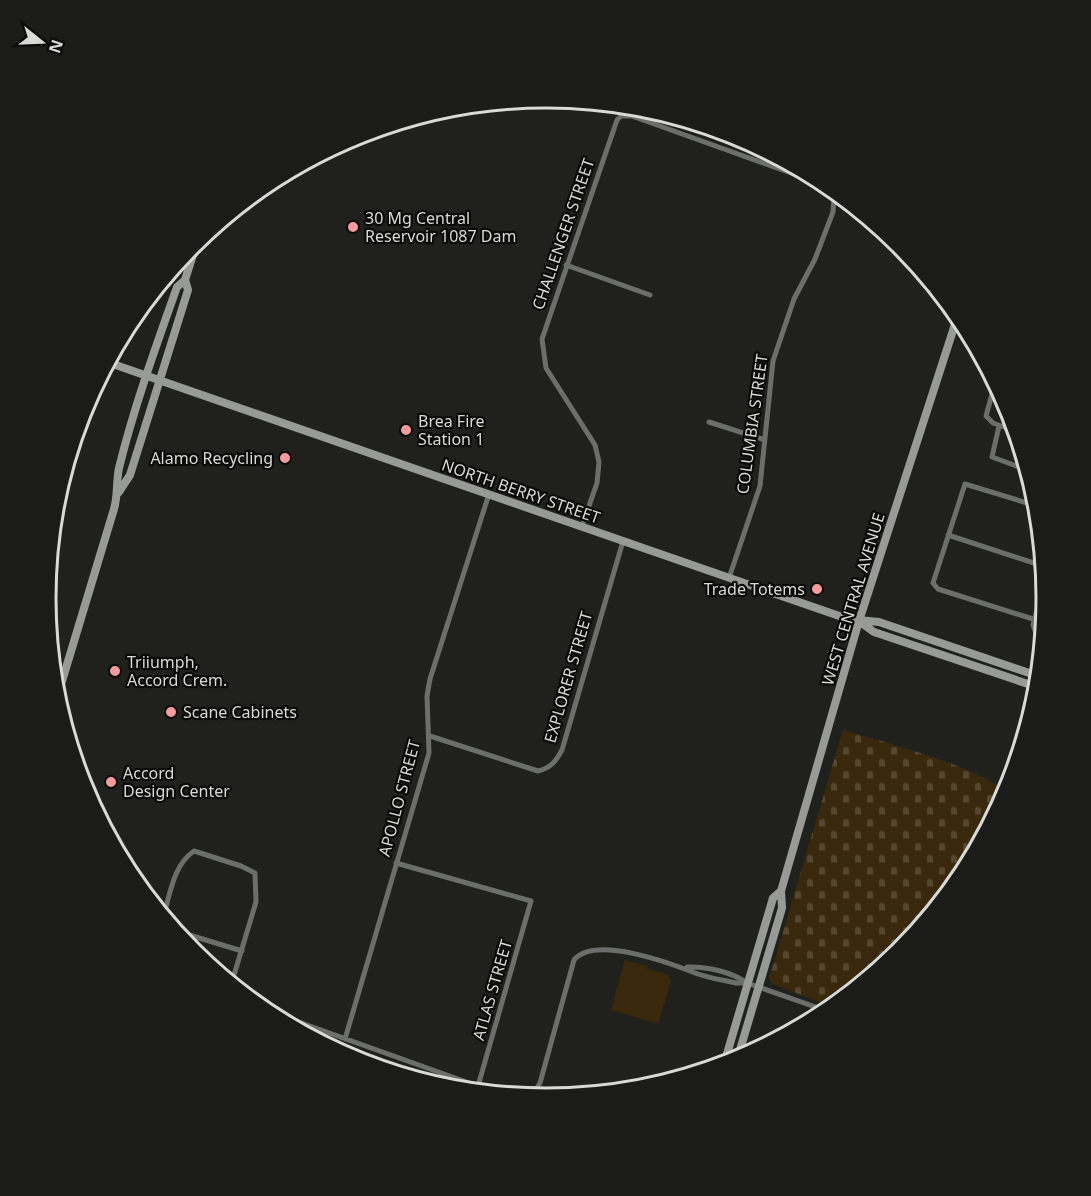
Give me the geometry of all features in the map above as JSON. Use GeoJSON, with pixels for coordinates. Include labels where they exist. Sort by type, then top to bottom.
{"type":"FeatureCollection","features":[{"type":"Feature","properties":{"kind":"main road"},"geometry":{"type":"LineString","coordinates":[[63,679],[118,492],[118,471],[147,375],[177,287],[185,280],[191,260]]}},
{"type":"Feature","properties":{"kind":"main road"},"geometry":{"type":"LineString","coordinates":[[118,492],[130,475],[188,290],[185,280]]}},
{"type":"Feature","properties":{"kind":"main road","name":"WEST CENTRAL AVENUE"},"geometry":{"type":"LineString","coordinates":[[741,1047],[782,908],[781,891],[859,621],[954,328]]}},
{"type":"Feature","properties":{"kind":"main road","name":"NORTH BERRY STREET"},"geometry":{"type":"LineString","coordinates":[[115,365],[729,578],[859,621],[879,622],[1029,673]]}},
{"type":"Feature","properties":{"kind":"main road","name":"NORTH BERRY STREET"},"geometry":{"type":"LineString","coordinates":[[859,621],[874,632],[1028,684]]}},
{"type":"Feature","properties":{"kind":"main road","name":"WEST CENTRAL AVENUE"},"geometry":{"type":"LineString","coordinates":[[727,1053],[773,898],[781,891]]}},
{"type":"Feature","properties":{"kind":"street","name":"CHALLENGER STREET"},"geometry":{"type":"LineString","coordinates":[[582,526],[597,483],[599,462],[595,445],[546,368],[542,339],[615,125],[621,116],[632,116],[777,167]]}},
{"type":"Feature","properties":{"kind":"street","name":"COLUMBIA STREET"},"geometry":{"type":"LineString","coordinates":[[729,578],[760,486],[773,361],[794,299],[815,259],[835,203]]}},
{"type":"Feature","properties":{"kind":"street"},"geometry":{"type":"LineString","coordinates":[[566,265],[650,295]]}},
{"type":"Feature","properties":{"kind":"street"},"geometry":{"type":"LineString","coordinates":[[992,397],[986,412],[987,419],[1004,428]]}},
{"type":"Feature","properties":{"kind":"street"},"geometry":{"type":"LineString","coordinates":[[709,422],[765,440]]}},
{"type":"Feature","properties":{"kind":"street"},"geometry":{"type":"LineString","coordinates":[[999,426],[991,453],[992,457],[1018,466]]}},
{"type":"Feature","properties":{"kind":"street"},"geometry":{"type":"LineString","coordinates":[[1026,502],[965,484],[933,583],[935,586],[1033,619]]}},
{"type":"Feature","properties":{"kind":"street","name":"APOLLO STREET"},"geometry":{"type":"LineString","coordinates":[[345,1039],[429,753],[427,696],[430,679],[489,494]]}},
{"type":"Feature","properties":{"kind":"street"},"geometry":{"type":"LineString","coordinates":[[948,535],[1034,563]]}},
{"type":"Feature","properties":{"kind":"street","name":"EXPLORER STREET"},"geometry":{"type":"LineString","coordinates":[[430,736],[538,771],[548,768],[556,760],[562,750],[623,540]]}},
{"type":"Feature","properties":{"kind":"street"},"geometry":{"type":"LineString","coordinates":[[1034,631],[1035,612]]}},
{"type":"Feature","properties":{"kind":"street"},"geometry":{"type":"LineString","coordinates":[[166,907],[178,867],[185,857],[194,851],[242,866],[255,873],[258,884],[256,902],[234,976]]}},
{"type":"Feature","properties":{"kind":"street","name":"ATLAS STREET"},"geometry":{"type":"LineString","coordinates":[[396,863],[531,901],[479,1083]]}},
{"type":"Feature","properties":{"kind":"street"},"geometry":{"type":"LineString","coordinates":[[191,935],[242,951]]}},
{"type":"Feature","properties":{"kind":"street"},"geometry":{"type":"LineString","coordinates":[[537,1088],[574,960],[579,955],[594,951],[623,951],[686,967],[698,967],[738,976],[747,983],[815,1007]]}},
{"type":"Feature","properties":{"kind":"street"},"geometry":{"type":"LineString","coordinates":[[308,1026],[465,1081]]}},
{"type":"Feature","properties":{"kind":"green space"},"geometry":{"type":"Polygon","coordinates":[[[843,730],[952,764],[998,786],[970,843],[953,870],[914,921],[869,966],[821,1003],[773,984],[769,979],[843,730]]]}},
{"type":"Feature","properties":{"kind":"green space"},"geometry":{"type":"Polygon","coordinates":[[[625,960],[667,974],[671,981],[658,1024],[611,1010],[625,960]]]}},
{"type":"Feature","properties":{"kind":"place","name":"30 Mg Central Reservoir 1087 Dam"},"geometry":{"type":"Point","coordinates":[353,227]}},
{"type":"Feature","properties":{"kind":"place","name":"Brea Fire Station 1"},"geometry":{"type":"Point","coordinates":[406,430]}},
{"type":"Feature","properties":{"kind":"place","name":"Alamo Recycling"},"geometry":{"type":"Point","coordinates":[285,458]}},
{"type":"Feature","properties":{"kind":"place","name":"Trade Totems"},"geometry":{"type":"Point","coordinates":[817,589]}},
{"type":"Feature","properties":{"kind":"place","name":"Triiumph, Accord Crem."},"geometry":{"type":"Point","coordinates":[115,671]}},
{"type":"Feature","properties":{"kind":"place","name":"Scane Cabinets"},"geometry":{"type":"Point","coordinates":[171,712]}},
{"type":"Feature","properties":{"kind":"place","name":"Accord Design Center"},"geometry":{"type":"Point","coordinates":[111,782]}}]}
